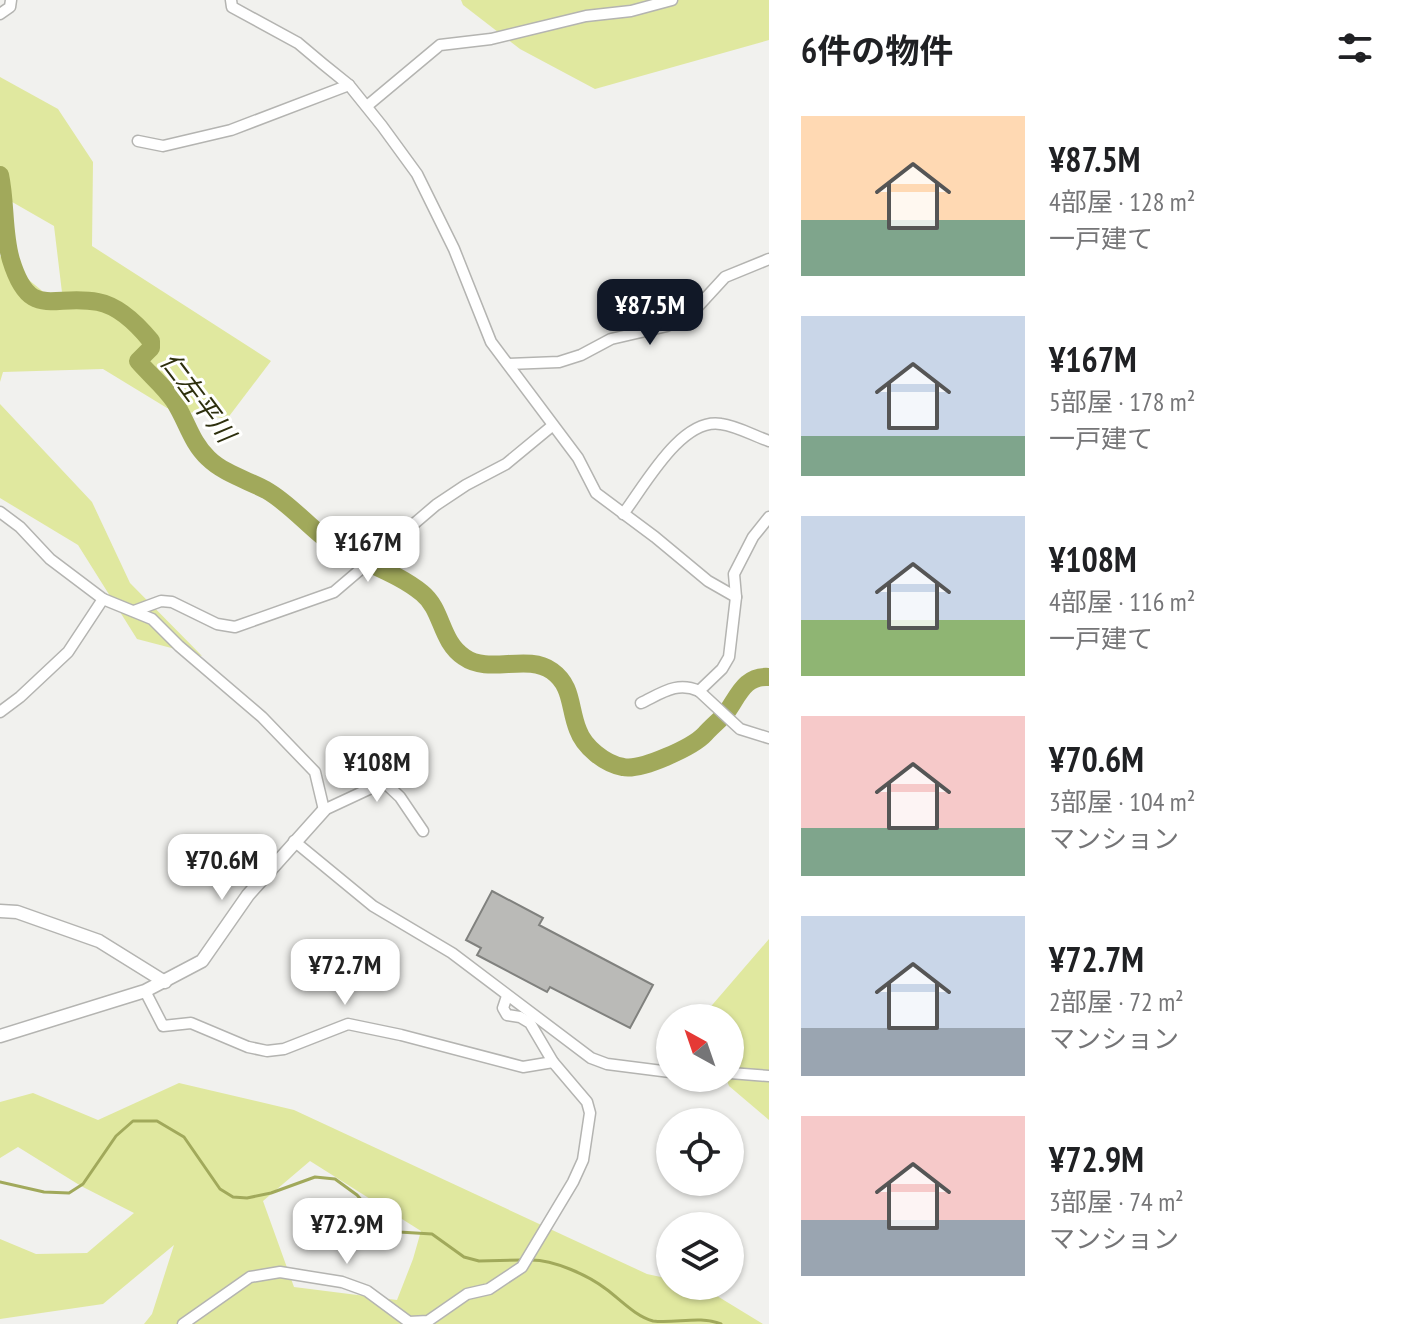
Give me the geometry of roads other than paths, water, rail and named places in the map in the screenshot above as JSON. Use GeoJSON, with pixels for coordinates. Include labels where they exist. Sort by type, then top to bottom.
{"type":"FeatureCollection","features":[{"type":"Feature","properties":{"kind":"street"},"geometry":{"type":"LineString","coordinates":[[0,14],[10,7],[11,0]]}},
{"type":"Feature","properties":{"kind":"street"},"geometry":{"type":"LineString","coordinates":[[231,0],[232,7],[298,43],[349,85],[367,106],[417,174],[454,249],[491,342],[578,458],[596,493],[708,581],[736,597]]}},
{"type":"Feature","properties":{"kind":"street"},"geometry":{"type":"LineString","coordinates":[[367,106],[440,45],[491,39],[586,16],[631,11],[672,0]]}},
{"type":"Feature","properties":{"kind":"street"},"geometry":{"type":"LineString","coordinates":[[138,141],[163,146],[231,130],[349,85]]}},
{"type":"Feature","properties":{"kind":"street"},"geometry":{"type":"LineString","coordinates":[[508,364],[559,362],[581,355],[611,339],[667,326],[691,314],[725,277],[769,259]]}},
{"type":"Feature","properties":{"kind":"street"},"geometry":{"type":"LineString","coordinates":[[623,514],[678,440],[693,431],[720,423],[769,441]]}},
{"type":"Feature","properties":{"kind":"street"},"geometry":{"type":"LineString","coordinates":[[134,611],[161,601],[172,602],[217,624],[235,627],[283,612],[338,588],[436,505],[506,464],[552,426]]}},
{"type":"Feature","properties":{"kind":"street"},"geometry":{"type":"LineString","coordinates":[[0,512],[20,527],[50,559],[103,599],[152,619],[262,717],[315,772],[324,810]]}},
{"type":"Feature","properties":{"kind":"street"},"geometry":{"type":"LineString","coordinates":[[699,691],[722,669],[729,657],[736,597],[734,574],[753,537],[769,517]]}},
{"type":"Feature","properties":{"kind":"street"},"geometry":{"type":"LineString","coordinates":[[0,712],[68,652],[103,599]]}},
{"type":"Feature","properties":{"kind":"street"},"geometry":{"type":"LineString","coordinates":[[641,703],[676,686],[688,686],[715,704],[740,729],[769,738]]}},
{"type":"Feature","properties":{"kind":"street"},"geometry":{"type":"LineString","coordinates":[[0,1036],[145,991],[202,961],[248,895],[324,810],[384,782],[400,797],[423,831]]}},
{"type":"Feature","properties":{"kind":"street"},"geometry":{"type":"LineString","coordinates":[[294,841],[373,906],[452,953],[591,1058],[607,1064],[656,1070]]}},
{"type":"Feature","properties":{"kind":"street"},"geometry":{"type":"LineString","coordinates":[[0,911],[17,912],[99,941],[165,982]]}},
{"type":"Feature","properties":{"kind":"street"},"geometry":{"type":"LineString","coordinates":[[145,991],[163,1026],[191,1023],[248,1047],[267,1051],[284,1049],[348,1024],[523,1067],[553,1062]]}},
{"type":"Feature","properties":{"kind":"street"},"geometry":{"type":"LineString","coordinates":[[183,1324],[250,1277],[280,1272],[342,1282],[367,1291],[409,1322],[418,1323],[428,1321],[467,1294],[489,1289],[522,1267],[583,1160],[590,1113],[587,1102],[553,1062],[530,1023],[507,1015],[503,1008],[507,996]]}},
{"type":"Feature","properties":{"kind":"street"},"geometry":{"type":"LineString","coordinates":[[744,1074],[769,1076]]}},
{"type":"Feature","properties":{"kind":"waterway","name":"仁左平川"},"geometry":{"type":"LineString","coordinates":[[0,175],[8,250],[18,279],[26,291],[45,301],[82,300],[106,304],[128,317],[151,341],[151,348],[138,361],[170,396],[197,445],[208,458],[228,472],[274,495],[338,547],[422,593],[434,608],[450,643],[464,657],[485,664],[531,664],[552,671],[564,683],[581,736],[602,758],[616,765],[631,767],[654,762],[679,751],[699,739],[721,718],[748,683],[760,677],[769,677]]}},
{"type":"Feature","properties":{"kind":"waterway"},"geometry":{"type":"LineString","coordinates":[[0,1182],[44,1192],[69,1193],[83,1184],[116,1136],[133,1121],[157,1121],[184,1137],[220,1189],[233,1197],[247,1198],[271,1193],[315,1177],[335,1179],[357,1195],[385,1227],[399,1232],[432,1234],[464,1257],[479,1261],[523,1260]]}},
{"type":"Feature","properties":{"kind":"waterway"},"geometry":{"type":"LineString","coordinates":[[531,1260],[560,1265],[580,1274],[599,1284],[646,1319],[662,1322],[704,1320],[721,1324]]}}]}
